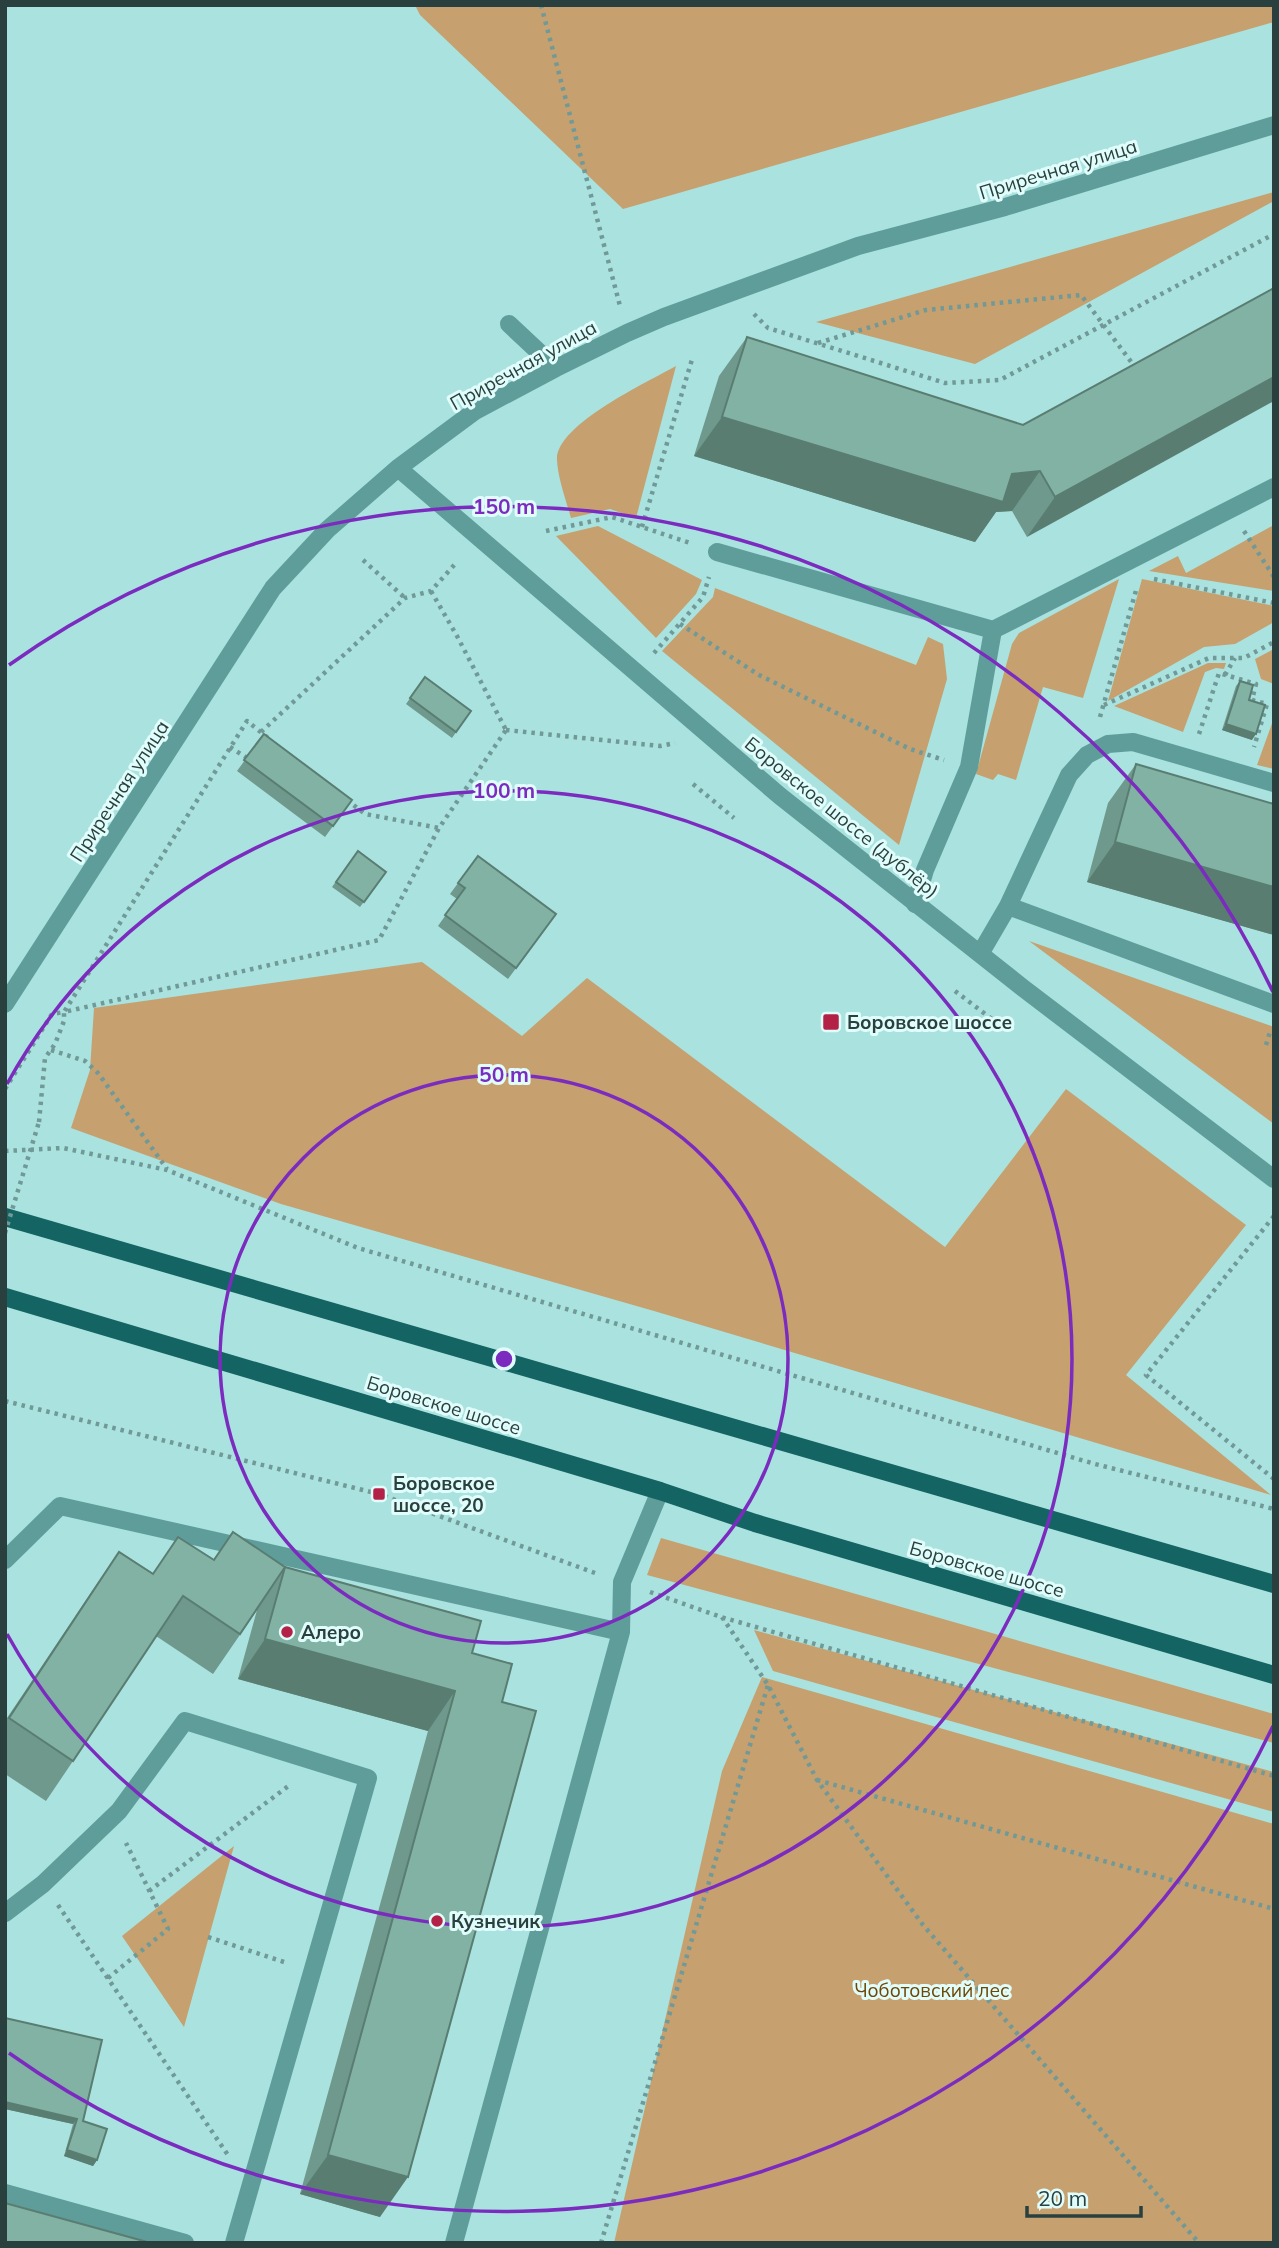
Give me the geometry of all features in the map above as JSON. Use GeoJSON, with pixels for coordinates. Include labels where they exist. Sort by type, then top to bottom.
{"type":"FeatureCollection","features":[{"type":"Feature","properties":{"kind":"main road"},"geometry":{"type":"LineString","coordinates":[[5,1217],[1274,1584]]}},
{"type":"Feature","properties":{"kind":"main road","name":"Боровское шоссе"},"geometry":{"type":"LineString","coordinates":[[5,1297],[660,1491],[755,1523],[1274,1675]]}},
{"type":"Feature","properties":{"kind":"street","name":"Приречная улица"},"geometry":{"type":"LineString","coordinates":[[5,1004],[273,588],[327,530],[398,468],[475,411],[627,333],[858,246],[1005,207],[1274,125]]}},
{"type":"Feature","properties":{"kind":"street"},"geometry":{"type":"LineString","coordinates":[[509,324],[556,368]]}},
{"type":"Feature","properties":{"kind":"street","name":"Боровское шоссе (дублёр)"},"geometry":{"type":"LineString","coordinates":[[398,468],[780,796],[915,904],[1274,1179]]}},
{"type":"Feature","properties":{"kind":"street"},"geometry":{"type":"LineString","coordinates":[[717,552],[993,629],[1274,487]]}},
{"type":"Feature","properties":{"kind":"street"},"geometry":{"type":"LineString","coordinates":[[915,904],[925,870],[969,767],[993,629]]}},
{"type":"Feature","properties":{"kind":"street"},"geometry":{"type":"LineString","coordinates":[[980,954],[1008,906],[1069,775],[1087,755],[1108,744],[1133,741],[1274,783]]}},
{"type":"Feature","properties":{"kind":"street"},"geometry":{"type":"LineString","coordinates":[[1008,906],[1274,1004]]}},
{"type":"Feature","properties":{"kind":"street"},"geometry":{"type":"LineString","coordinates":[[454,2243],[621,1632],[622,1582],[660,1491]]}},
{"type":"Feature","properties":{"kind":"street"},"geometry":{"type":"LineString","coordinates":[[5,1560],[60,1506],[621,1632]]}},
{"type":"Feature","properties":{"kind":"street"},"geometry":{"type":"LineString","coordinates":[[5,1913],[43,1884],[113,1817],[185,1721],[368,1778],[248,2186],[234,2243]]}},
{"type":"Feature","properties":{"kind":"street"},"geometry":{"type":"LineString","coordinates":[[5,2193],[185,2243]]}},
{"type":"Feature","properties":{"kind":"path"},"geometry":{"type":"LineString","coordinates":[[541,5],[627,333]]}},
{"type":"Feature","properties":{"kind":"path"},"geometry":{"type":"LineString","coordinates":[[730,292],[768,328],[817,344],[945,383],[1000,380],[1274,234]]}},
{"type":"Feature","properties":{"kind":"path"},"geometry":{"type":"LineString","coordinates":[[817,344],[926,310],[1081,295],[1139,372]]}},
{"type":"Feature","properties":{"kind":"path"},"geometry":{"type":"LineString","coordinates":[[642,527],[693,356]]}},
{"type":"Feature","properties":{"kind":"path"},"geometry":{"type":"LineString","coordinates":[[1231,509],[1274,577]]}},
{"type":"Feature","properties":{"kind":"path"},"geometry":{"type":"LineString","coordinates":[[546,531],[612,517],[717,552]]}},
{"type":"Feature","properties":{"kind":"path"},"geometry":{"type":"LineString","coordinates":[[1087,755],[1140,576],[1132,559]]}},
{"type":"Feature","properties":{"kind":"path"},"geometry":{"type":"LineString","coordinates":[[363,560],[405,598]]}},
{"type":"Feature","properties":{"kind":"path"},"geometry":{"type":"LineString","coordinates":[[261,732],[405,598],[431,591],[456,563]]}},
{"type":"Feature","properties":{"kind":"path"},"geometry":{"type":"LineString","coordinates":[[1140,576],[1274,603]]}},
{"type":"Feature","properties":{"kind":"path"},"geometry":{"type":"LineString","coordinates":[[431,591],[506,730]]}},
{"type":"Feature","properties":{"kind":"path"},"geometry":{"type":"LineString","coordinates":[[636,673],[704,597]]}},
{"type":"Feature","properties":{"kind":"path"},"geometry":{"type":"LineString","coordinates":[[680,624],[759,676],[910,749]]}},
{"type":"Feature","properties":{"kind":"path"},"geometry":{"type":"LineString","coordinates":[[1103,706],[1209,658],[1244,658],[1274,642]]}},
{"type":"Feature","properties":{"kind":"path"},"geometry":{"type":"LineString","coordinates":[[1225,675],[1235,658]]}},
{"type":"Feature","properties":{"kind":"path"},"geometry":{"type":"LineString","coordinates":[[1191,759],[1219,673],[1256,684],[1252,700],[1267,704],[1245,775]]}},
{"type":"Feature","properties":{"kind":"path"},"geometry":{"type":"LineString","coordinates":[[5,1233],[39,1122],[45,1058],[64,1021],[64,1012],[247,721],[271,740]]}},
{"type":"Feature","properties":{"kind":"path"},"geometry":{"type":"LineString","coordinates":[[506,730],[660,746]]}},
{"type":"Feature","properties":{"kind":"path"},"geometry":{"type":"LineString","coordinates":[[5,1088],[52,1014],[379,940],[439,828],[506,730]]}},
{"type":"Feature","properties":{"kind":"path"},"geometry":{"type":"LineString","coordinates":[[230,747],[247,758]]}},
{"type":"Feature","properties":{"kind":"path"},"geometry":{"type":"LineString","coordinates":[[693,784],[734,818]]}},
{"type":"Feature","properties":{"kind":"path"},"geometry":{"type":"LineString","coordinates":[[344,798],[365,814],[439,828]]}},
{"type":"Feature","properties":{"kind":"path"},"geometry":{"type":"LineString","coordinates":[[955,990],[997,1023]]}},
{"type":"Feature","properties":{"kind":"path"},"geometry":{"type":"LineString","coordinates":[[51,1050],[85,1062],[98,1073],[167,1170]]}},
{"type":"Feature","properties":{"kind":"path"},"geometry":{"type":"LineString","coordinates":[[5,1151],[63,1148],[167,1170],[358,1248],[1095,1464],[1274,1509]]}},
{"type":"Feature","properties":{"kind":"path"},"geometry":{"type":"LineString","coordinates":[[1274,1216],[1146,1375],[1274,1479]]}},
{"type":"Feature","properties":{"kind":"path"},"geometry":{"type":"LineString","coordinates":[[721,1617],[768,1685],[817,1780],[923,1925],[1199,2243]]}},
{"type":"Feature","properties":{"kind":"path"},"geometry":{"type":"LineString","coordinates":[[601,2243],[768,1685]]}},
{"type":"Feature","properties":{"kind":"path"},"geometry":{"type":"LineString","coordinates":[[149,1891],[320,1763]]}},
{"type":"Feature","properties":{"kind":"path"},"geometry":{"type":"LineString","coordinates":[[817,1780],[1274,1909]]}},
{"type":"Feature","properties":{"kind":"path"},"geometry":{"type":"LineString","coordinates":[[108,1978],[168,1929],[113,1817]]}},
{"type":"Feature","properties":{"kind":"path"},"geometry":{"type":"LineString","coordinates":[[43,1884],[248,2186]]}},
{"type":"Feature","properties":{"kind":"path"},"geometry":{"type":"LineString","coordinates":[[208,1937],[312,1972]]}},
{"type":"Feature","properties":{"kind":"green space"},"geometry":{"type":"Polygon","coordinates":[[[415,5],[1274,5],[1274,22],[623,209],[420,15],[415,5]]]}},
{"type":"Feature","properties":{"kind":"green space"},"geometry":{"type":"Polygon","coordinates":[[[1274,192],[1274,201],[975,364],[816,322],[1274,192]]]}},
{"type":"Feature","properties":{"kind":"green space"},"geometry":{"type":"Polygon","coordinates":[[[676,366],[636,518],[610,509],[571,518],[558,467],[560,447],[586,419],[676,366]]]}},
{"type":"Feature","properties":{"kind":"green space"},"geometry":{"type":"Polygon","coordinates":[[[1274,525],[1274,591],[1149,571],[1178,556],[1186,573],[1274,525]]]}},
{"type":"Feature","properties":{"kind":"green space"},"geometry":{"type":"Polygon","coordinates":[[[598,526],[702,580],[696,594],[656,638],[556,536],[598,526]]]}},
{"type":"Feature","properties":{"kind":"green space"},"geometry":{"type":"Polygon","coordinates":[[[1119,579],[1083,698],[1043,687],[1016,780],[998,774],[993,780],[976,774],[1012,644],[1019,633],[1119,579]]]}},
{"type":"Feature","properties":{"kind":"green space"},"geometry":{"type":"Polygon","coordinates":[[[1142,579],[1274,606],[1274,622],[1235,644],[1204,647],[1108,701],[1142,579]]]}},
{"type":"Feature","properties":{"kind":"green space"},"geometry":{"type":"Polygon","coordinates":[[[715,588],[916,665],[928,637],[943,644],[947,679],[899,845],[662,651],[713,597],[715,588]]]}},
{"type":"Feature","properties":{"kind":"green space"},"geometry":{"type":"Polygon","coordinates":[[[1274,649],[1274,684],[1261,679],[1255,659],[1274,649]]]}},
{"type":"Feature","properties":{"kind":"green space"},"geometry":{"type":"Polygon","coordinates":[[[1208,663],[1226,663],[1224,669],[1216,668],[1205,672],[1183,732],[1114,706],[1208,663]]]}},
{"type":"Feature","properties":{"kind":"green space"},"geometry":{"type":"Polygon","coordinates":[[[1274,718],[1274,769],[1257,765],[1274,718]]]}},
{"type":"Feature","properties":{"kind":"green space"},"geometry":{"type":"Polygon","coordinates":[[[1029,941],[1274,1027],[1274,1124],[1029,941]]]}},
{"type":"Feature","properties":{"kind":"green space"},"geometry":{"type":"Polygon","coordinates":[[[422,962],[522,1036],[587,978],[945,1247],[1066,1089],[1246,1225],[1126,1375],[1271,1495],[654,1311],[281,1204],[71,1128],[90,1070],[94,1008],[422,962]]]}},
{"type":"Feature","properties":{"kind":"green space"},"geometry":{"type":"Polygon","coordinates":[[[661,1538],[1274,1714],[1274,1743],[647,1575],[661,1538]]]}},
{"type":"Feature","properties":{"kind":"green space"},"geometry":{"type":"Polygon","coordinates":[[[754,1630],[1274,1772],[1274,1812],[773,1671],[754,1630]]]}},
{"type":"Feature","properties":{"kind":"green space","name":"Чоботовский лес"},"geometry":{"type":"Polygon","coordinates":[[[762,1677],[1274,1824],[1274,2243],[614,2243],[722,1771],[762,1677]]]}},
{"type":"Feature","properties":{"kind":"green space"},"geometry":{"type":"Polygon","coordinates":[[[234,1846],[184,2027],[122,1936],[234,1846]]]}},
{"type":"Feature","properties":{"kind":"building"},"geometry":{"type":"Polygon","coordinates":[[[1274,288],[1274,377],[1055,497],[1040,471],[1012,474],[1003,502],[722,417],[747,337],[1023,425],[1274,288]]]}},
{"type":"Feature","properties":{"kind":"building"},"geometry":{"type":"Polygon","coordinates":[[[425,677],[471,711],[456,732],[410,698],[425,677]]]}},
{"type":"Feature","properties":{"kind":"building"},"geometry":{"type":"Polygon","coordinates":[[[1240,681],[1253,685],[1249,700],[1265,705],[1256,734],[1226,724],[1240,681]]]}},
{"type":"Feature","properties":{"kind":"building"},"geometry":{"type":"Polygon","coordinates":[[[264,734],[352,800],[333,826],[244,760],[264,734]]]}},
{"type":"Feature","properties":{"kind":"building"},"geometry":{"type":"Polygon","coordinates":[[[1136,764],[1274,804],[1274,887],[1115,842],[1136,764]]]}},
{"type":"Feature","properties":{"kind":"building"},"geometry":{"type":"Polygon","coordinates":[[[358,851],[386,872],[364,902],[336,882],[358,851]]]}},
{"type":"Feature","properties":{"kind":"building"},"geometry":{"type":"Polygon","coordinates":[[[478,856],[556,914],[516,968],[445,915],[465,888],[458,883],[478,856]]]}},
{"type":"Feature","properties":{"kind":"building"},"geometry":{"type":"Polygon","coordinates":[[[233,1532],[285,1567],[240,1634],[183,1596],[73,1761],[9,1718],[119,1552],[153,1574],[178,1537],[214,1560],[233,1532]]]}},
{"type":"Feature","properties":{"kind":"building"},"geometry":{"type":"Polygon","coordinates":[[[285,1567],[481,1621],[472,1653],[512,1664],[502,1702],[536,1711],[408,2177],[328,2155],[455,1691],[265,1639],[285,1567]]]}},
{"type":"Feature","properties":{"kind":"building"},"geometry":{"type":"Polygon","coordinates":[[[5,2018],[102,2040],[83,2121],[107,2129],[97,2160],[67,2150],[77,2119],[5,2102],[5,2018]]]}},
{"type":"Feature","properties":{"kind":"building"},"geometry":{"type":"Polygon","coordinates":[[[5,2203],[151,2243],[5,2243],[5,2203]]]}},
{"type":"Feature","properties":{"kind":"place","name":"Боровское шоссе"},"geometry":{"type":"Point","coordinates":[831,1022]}},
{"type":"Feature","properties":{"kind":"place","name":"Боровское шоссе, 20"},"geometry":{"type":"Point","coordinates":[379,1494]}},
{"type":"Feature","properties":{"kind":"place","name":"Алеро"},"geometry":{"type":"Point","coordinates":[287,1632]}},
{"type":"Feature","properties":{"kind":"place","name":"Кузнечик"},"geometry":{"type":"Point","coordinates":[437,1921]}}]}
